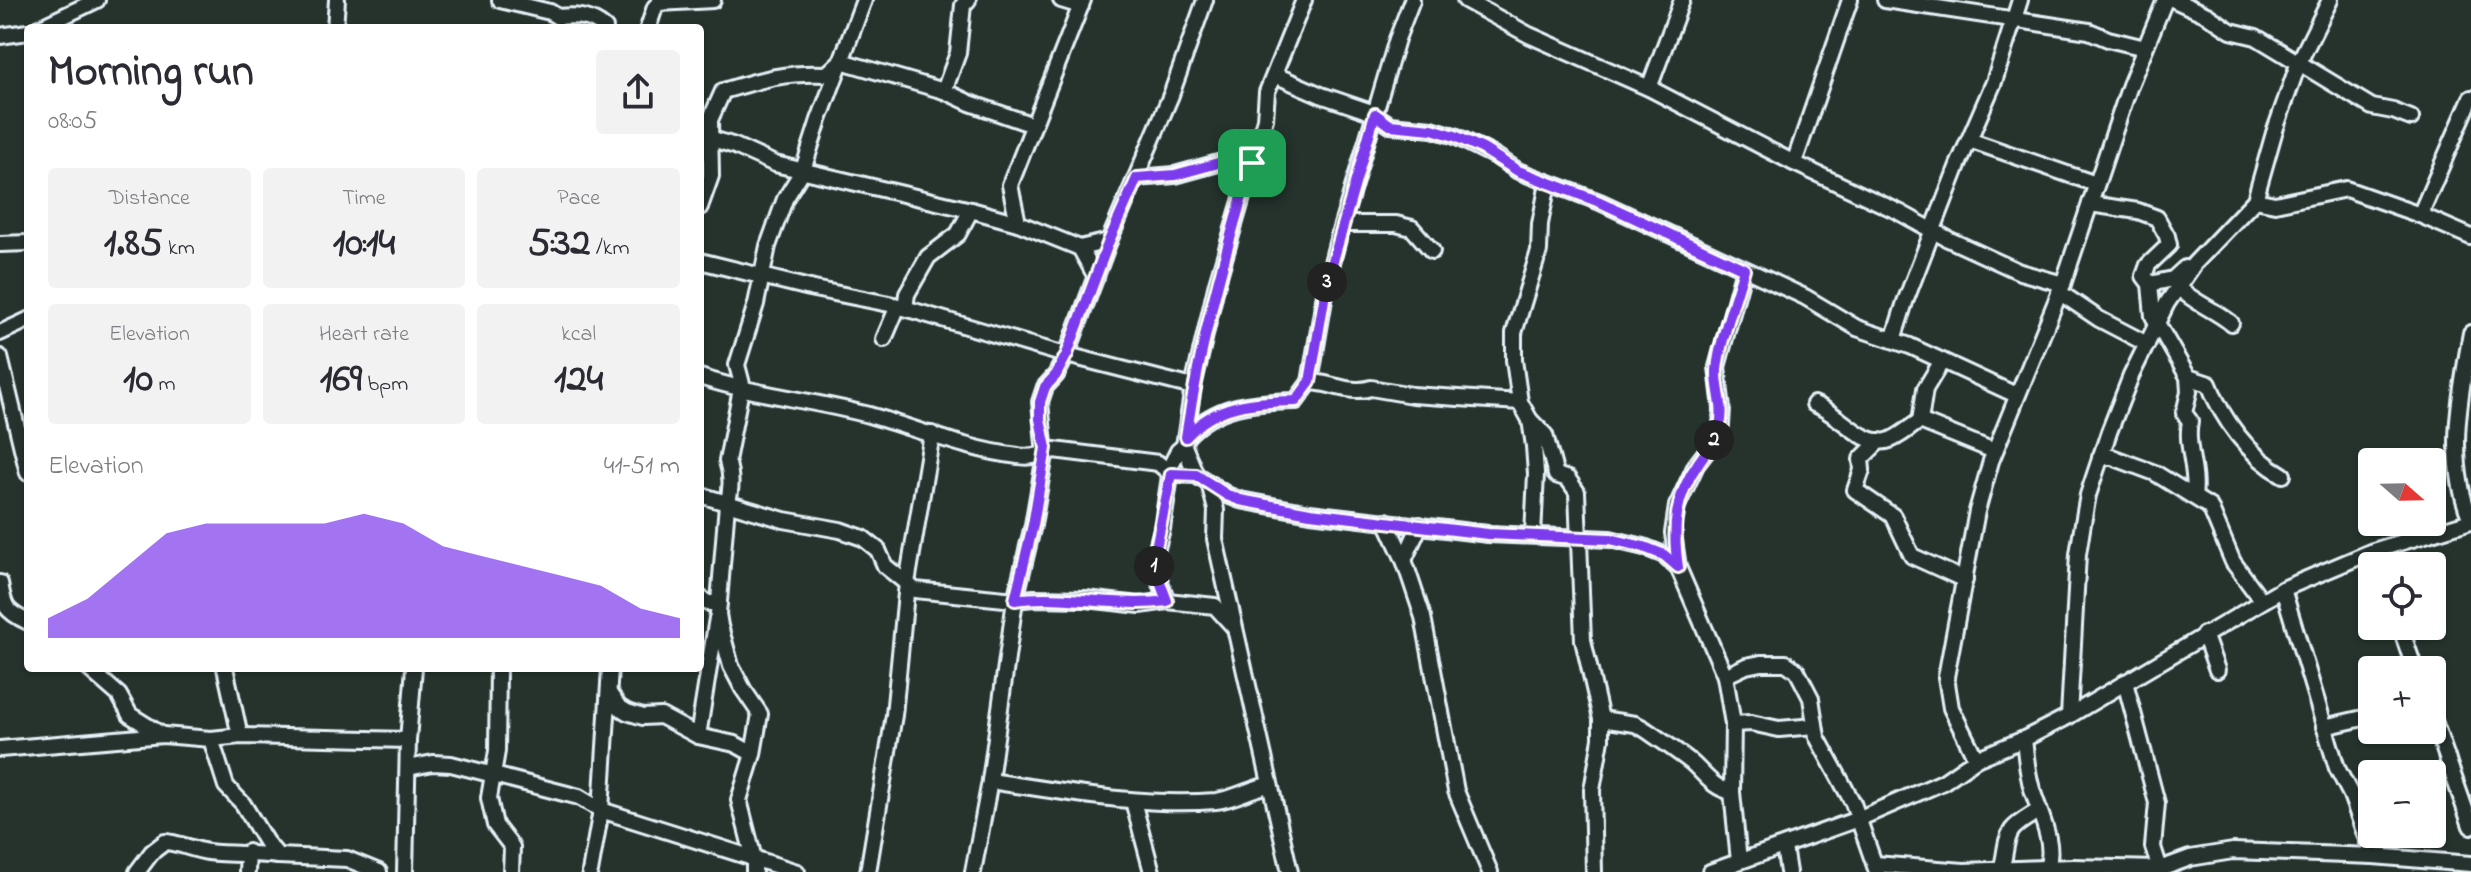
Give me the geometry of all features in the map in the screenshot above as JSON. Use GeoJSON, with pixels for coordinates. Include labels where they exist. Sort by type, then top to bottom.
{"type":"FeatureCollection","features":[{"type":"Feature","properties":{"kind":"street"},"geometry":{"type":"LineString","coordinates":[[47,24],[97,0]]}},
{"type":"Feature","properties":{"kind":"street"},"geometry":{"type":"LineString","coordinates":[[335,24],[337,0]]}},
{"type":"Feature","properties":{"kind":"street"},"geometry":{"type":"LineString","coordinates":[[500,0],[550,12],[558,17],[577,15],[600,24]]}},
{"type":"Feature","properties":{"kind":"street"},"geometry":{"type":"LineString","coordinates":[[649,24],[659,3],[713,0]]}},
{"type":"Feature","properties":{"kind":"street"},"geometry":{"type":"LineString","coordinates":[[698,736],[719,608],[727,504],[731,491],[727,461],[741,390],[737,365],[756,304],[760,275],[785,199],[803,170],[864,0]]}},
{"type":"Feature","properties":{"kind":"street"},"geometry":{"type":"LineString","coordinates":[[944,91],[958,53],[963,5],[968,0]]}},
{"type":"Feature","properties":{"kind":"street"},"geometry":{"type":"LineString","coordinates":[[1018,223],[1010,185],[1082,3],[1061,0]]}},
{"type":"Feature","properties":{"kind":"street"},"geometry":{"type":"LineString","coordinates":[[973,872],[990,781],[1015,600],[1033,525],[1045,455],[1040,402],[1045,387],[1056,375],[1067,354],[1109,241],[1171,95],[1205,0]]}},
{"type":"Feature","properties":{"kind":"street"},"geometry":{"type":"LineString","coordinates":[[1196,475],[1185,441],[1193,387],[1217,283],[1265,119],[1267,92],[1304,0]]}},
{"type":"Feature","properties":{"kind":"street"},"geometry":{"type":"LineString","coordinates":[[1167,601],[1153,563],[1172,463],[1178,451],[1201,420],[1248,402],[1296,401],[1310,382],[1327,282],[1375,114],[1412,0]]}},
{"type":"Feature","properties":{"kind":"street"},"geometry":{"type":"LineString","coordinates":[[1465,0],[1529,35],[1649,88],[1794,163],[1899,212],[1933,232],[2061,288],[2099,319],[2147,344]]}},
{"type":"Feature","properties":{"kind":"street"},"geometry":{"type":"LineString","coordinates":[[1649,88],[1682,0]]}},
{"type":"Feature","properties":{"kind":"street"},"geometry":{"type":"LineString","coordinates":[[1794,163],[1850,0]]}},
{"type":"Feature","properties":{"kind":"street"},"geometry":{"type":"LineString","coordinates":[[1885,0],[2089,31],[2145,48]]}},
{"type":"Feature","properties":{"kind":"street"},"geometry":{"type":"LineString","coordinates":[[1893,340],[1994,82],[2020,0]]}},
{"type":"Feature","properties":{"kind":"street"},"geometry":{"type":"LineString","coordinates":[[1976,759],[1951,708],[1946,677],[1977,511],[1994,451],[2061,288],[2145,48],[2165,0]]}},
{"type":"Feature","properties":{"kind":"street"},"geometry":{"type":"LineString","coordinates":[[2174,0],[2207,15],[2231,31],[2256,37],[2372,107],[2411,118]]}},
{"type":"Feature","properties":{"kind":"street"},"geometry":{"type":"LineString","coordinates":[[2069,716],[2078,554],[2088,495],[2100,457],[2131,376],[2178,287],[2194,264],[2255,200],[2299,62],[2330,0]]}},
{"type":"Feature","properties":{"kind":"street"},"geometry":{"type":"LineString","coordinates":[[0,36],[24,33]]}},
{"type":"Feature","properties":{"kind":"street"},"geometry":{"type":"LineString","coordinates":[[841,61],[944,91],[1033,125]]}},
{"type":"Feature","properties":{"kind":"street"},"geometry":{"type":"LineString","coordinates":[[704,196],[711,176],[705,137],[723,91],[780,74],[827,74],[841,61]]}},
{"type":"Feature","properties":{"kind":"street"},"geometry":{"type":"LineString","coordinates":[[1275,75],[1375,114],[1390,125],[1432,129],[1455,136],[1518,171],[1600,202],[1819,304],[1857,328],[1893,340],[2016,395]]}},
{"type":"Feature","properties":{"kind":"street"},"geometry":{"type":"LineString","coordinates":[[2420,215],[2471,98]]}},
{"type":"Feature","properties":{"kind":"street"},"geometry":{"type":"LineString","coordinates":[[705,137],[775,164],[1018,223],[1080,248],[1109,241]]}},
{"type":"Feature","properties":{"kind":"street"},"geometry":{"type":"LineString","coordinates":[[1969,140],[2096,184]]}},
{"type":"Feature","properties":{"kind":"street"},"geometry":{"type":"LineString","coordinates":[[1137,178],[1175,175],[1229,160],[1252,163]]}},
{"type":"Feature","properties":{"kind":"street"},"geometry":{"type":"LineString","coordinates":[[1548,183],[1540,224],[1539,251],[1514,333],[1514,360],[1520,402],[1530,420],[1545,435],[1556,475],[1568,479],[1577,492],[1583,640],[1601,719],[1601,739],[1592,790],[1594,872]]}},
{"type":"Feature","properties":{"kind":"street"},"geometry":{"type":"LineString","coordinates":[[2255,200],[2275,204],[2346,189],[2471,237]]}},
{"type":"Feature","properties":{"kind":"street"},"geometry":{"type":"LineString","coordinates":[[2090,204],[2138,211],[2157,218],[2167,236],[2169,245],[2148,265],[2144,276],[2150,284],[2153,316],[2188,377],[2189,392],[2184,413],[2190,421],[2186,437],[2195,469],[2194,496]]}},
{"type":"Feature","properties":{"kind":"street"},"geometry":{"type":"LineString","coordinates":[[884,339],[928,257],[958,234],[971,210]]}},
{"type":"Feature","properties":{"kind":"street"},"geometry":{"type":"LineString","coordinates":[[1343,224],[1396,224],[1412,228],[1432,251]]}},
{"type":"Feature","properties":{"kind":"street"},"geometry":{"type":"LineString","coordinates":[[1,245],[24,243]]}},
{"type":"Feature","properties":{"kind":"street"},"geometry":{"type":"LineString","coordinates":[[1080,248],[1096,277]]}},
{"type":"Feature","properties":{"kind":"street"},"geometry":{"type":"LineString","coordinates":[[704,262],[902,307],[1055,352],[1193,387]]}},
{"type":"Feature","properties":{"kind":"street"},"geometry":{"type":"LineString","coordinates":[[2150,284],[2173,279],[2185,267],[2194,264]]}},
{"type":"Feature","properties":{"kind":"street"},"geometry":{"type":"LineString","coordinates":[[1739,861],[1732,792],[1733,724],[1725,676],[1678,567],[1673,533],[1677,506],[1696,465],[1713,443],[1721,425],[1717,367],[1744,269]]}},
{"type":"Feature","properties":{"kind":"street"},"geometry":{"type":"LineString","coordinates":[[2178,287],[2191,300],[2231,323]]}},
{"type":"Feature","properties":{"kind":"street"},"geometry":{"type":"LineString","coordinates":[[0,333],[24,322]]}},
{"type":"Feature","properties":{"kind":"street"},"geometry":{"type":"LineString","coordinates":[[2393,552],[2471,521],[2460,495],[2456,468],[2463,379],[2471,333]]}},
{"type":"Feature","properties":{"kind":"street"},"geometry":{"type":"LineString","coordinates":[[0,357],[24,456]]}},
{"type":"Feature","properties":{"kind":"street"},"geometry":{"type":"LineString","coordinates":[[1814,404],[1829,409],[1868,441],[1888,441],[1920,421],[1925,389],[1942,361]]}},
{"type":"Feature","properties":{"kind":"street"},"geometry":{"type":"LineString","coordinates":[[2188,377],[2209,384],[2229,425],[2272,469],[2283,475]]}},
{"type":"Feature","properties":{"kind":"street"},"geometry":{"type":"LineString","coordinates":[[704,378],[741,390],[864,414],[977,448],[1021,457],[1045,455],[1054,450],[1158,463],[1171,474],[1196,475],[1240,500],[1310,513],[1488,534],[1610,539],[1664,555],[1678,567]]}},
{"type":"Feature","properties":{"kind":"street"},"geometry":{"type":"LineString","coordinates":[[1310,382],[1412,395],[1520,402]]}},
{"type":"Feature","properties":{"kind":"street"},"geometry":{"type":"LineString","coordinates":[[1530,420],[1536,474],[1533,535]]}},
{"type":"Feature","properties":{"kind":"street"},"geometry":{"type":"LineString","coordinates":[[1920,421],[1994,451]]}},
{"type":"Feature","properties":{"kind":"street"},"geometry":{"type":"LineString","coordinates":[[868,872],[894,715],[907,583],[932,434]]}},
{"type":"Feature","properties":{"kind":"street"},"geometry":{"type":"LineString","coordinates":[[1879,441],[1861,459],[1862,470],[1855,490],[1893,516],[1912,556],[1965,580]]}},
{"type":"Feature","properties":{"kind":"street"},"geometry":{"type":"LineString","coordinates":[[2100,457],[2112,457],[2155,473],[2210,507],[2233,562],[2262,601]]}},
{"type":"Feature","properties":{"kind":"street"},"geometry":{"type":"LineString","coordinates":[[1209,483],[1216,510],[1215,539],[1290,872]]}},
{"type":"Feature","properties":{"kind":"street"},"geometry":{"type":"LineString","coordinates":[[704,496],[784,520],[840,530],[863,538],[878,550],[885,566],[915,590],[1015,600],[1060,598],[1140,605],[1167,601],[1215,606],[1234,627]]}},
{"type":"Feature","properties":{"kind":"street"},"geometry":{"type":"LineString","coordinates":[[1386,521],[1404,560],[1423,617],[1456,791],[1490,872]]}},
{"type":"Feature","properties":{"kind":"street"},"geometry":{"type":"LineString","coordinates":[[1404,560],[1420,525]]}},
{"type":"Feature","properties":{"kind":"street"},"geometry":{"type":"LineString","coordinates":[[1710,872],[1858,819],[1943,782],[1976,759],[2069,716],[2283,589],[2358,565]]}},
{"type":"Feature","properties":{"kind":"street"},"geometry":{"type":"LineString","coordinates":[[0,583],[9,613],[24,620]]}},
{"type":"Feature","properties":{"kind":"street"},"geometry":{"type":"LineString","coordinates":[[2283,589],[2337,768],[2351,795],[2373,856]]}},
{"type":"Feature","properties":{"kind":"street"},"geometry":{"type":"LineString","coordinates":[[1215,606],[1226,591]]}},
{"type":"Feature","properties":{"kind":"street"},"geometry":{"type":"LineString","coordinates":[[704,600],[719,608]]}},
{"type":"Feature","properties":{"kind":"street"},"geometry":{"type":"LineString","coordinates":[[719,608],[731,666],[760,714],[753,754],[739,800],[754,865]]}},
{"type":"Feature","properties":{"kind":"street"},"geometry":{"type":"LineString","coordinates":[[2204,634],[2217,670]]}},
{"type":"Feature","properties":{"kind":"street"},"geometry":{"type":"LineString","coordinates":[[1725,676],[1761,663],[1786,663],[1797,671],[1811,698],[1817,737],[1838,773],[1876,868],[1964,871],[2168,869],[2190,858],[2233,851],[2373,856],[2471,864]]}},
{"type":"Feature","properties":{"kind":"street"},"geometry":{"type":"LineString","coordinates":[[93,672],[119,695]]}},
{"type":"Feature","properties":{"kind":"street"},"geometry":{"type":"LineString","coordinates":[[107,672],[130,715],[163,735]]}},
{"type":"Feature","properties":{"kind":"street"},"geometry":{"type":"LineString","coordinates":[[226,672],[240,736]]}},
{"type":"Feature","properties":{"kind":"street"},"geometry":{"type":"LineString","coordinates":[[405,872],[408,740],[414,672]]}},
{"type":"Feature","properties":{"kind":"street"},"geometry":{"type":"LineString","coordinates":[[498,672],[497,751],[489,798],[495,825],[512,847],[511,872]]}},
{"type":"Feature","properties":{"kind":"street"},"geometry":{"type":"LineString","coordinates":[[590,872],[601,810],[610,672]]}},
{"type":"Feature","properties":{"kind":"street"},"geometry":{"type":"LineString","coordinates":[[2125,682],[2157,803],[2153,847],[2168,869]]}},
{"type":"Feature","properties":{"kind":"street"},"geometry":{"type":"LineString","coordinates":[[609,693],[627,712],[643,717],[661,716],[698,736],[735,744],[753,754]]}},
{"type":"Feature","properties":{"kind":"street"},"geometry":{"type":"LineString","coordinates":[[1601,719],[1643,728],[1693,764],[1713,785],[1732,792]]}},
{"type":"Feature","properties":{"kind":"street"},"geometry":{"type":"LineString","coordinates":[[2324,727],[2358,719]]}},
{"type":"Feature","properties":{"kind":"street"},"geometry":{"type":"LineString","coordinates":[[1733,724],[1751,723],[1779,729],[1815,726]]}},
{"type":"Feature","properties":{"kind":"street"},"geometry":{"type":"LineString","coordinates":[[0,749],[163,735],[211,739],[240,736],[408,740]]}},
{"type":"Feature","properties":{"kind":"street"},"geometry":{"type":"LineString","coordinates":[[211,739],[226,786],[243,804],[278,856]]}},
{"type":"Feature","properties":{"kind":"street"},"geometry":{"type":"LineString","coordinates":[[2024,739],[2031,788],[2050,859],[2047,868]]}},
{"type":"Feature","properties":{"kind":"street"},"geometry":{"type":"LineString","coordinates":[[2442,744],[2471,826]]}},
{"type":"Feature","properties":{"kind":"street"},"geometry":{"type":"LineString","coordinates":[[408,768],[433,763],[492,774],[579,797],[601,810],[754,865],[797,872]]}},
{"type":"Feature","properties":{"kind":"street"},"geometry":{"type":"LineString","coordinates":[[990,781],[1133,801],[1220,801],[1269,785]]}},
{"type":"Feature","properties":{"kind":"street"},"geometry":{"type":"LineString","coordinates":[[1133,801],[1152,872]]}},
{"type":"Feature","properties":{"kind":"street"},"geometry":{"type":"LineString","coordinates":[[2001,869],[2006,859],[2008,838],[2014,827],[2039,810]]}},
{"type":"Feature","properties":{"kind":"street"},"geometry":{"type":"LineString","coordinates":[[137,872],[152,852],[165,842],[221,853],[347,859],[379,872]]}},
{"type":"Feature","properties":{"kind":"street"},"geometry":{"type":"LineString","coordinates":[[1784,847],[1788,872]]}},
{"type":"Feature","properties":{"kind":"street"},"geometry":{"type":"LineString","coordinates":[[247,872],[248,852]]}},
{"type":"Feature","properties":{"kind":"route"},"geometry":{"type":"LineString","coordinates":[[1375,114],[1390,125],[1432,129],[1455,136],[1518,171],[1600,202],[1744,269],[1717,367],[1721,425],[1713,443],[1696,465],[1677,506],[1673,533],[1678,567],[1664,555],[1610,539],[1488,534],[1310,513],[1240,500],[1196,475],[1171,474],[1153,563],[1167,601],[1140,605],[1086,599],[1015,600],[1033,525],[1046,448],[1040,402],[1045,387],[1056,375],[1067,354],[1109,241],[1137,178],[1175,175],[1229,160],[1252,163],[1217,283],[1193,387],[1186,437],[1201,420],[1248,402],[1296,401],[1310,382],[1327,282],[1375,114]]}}]}
